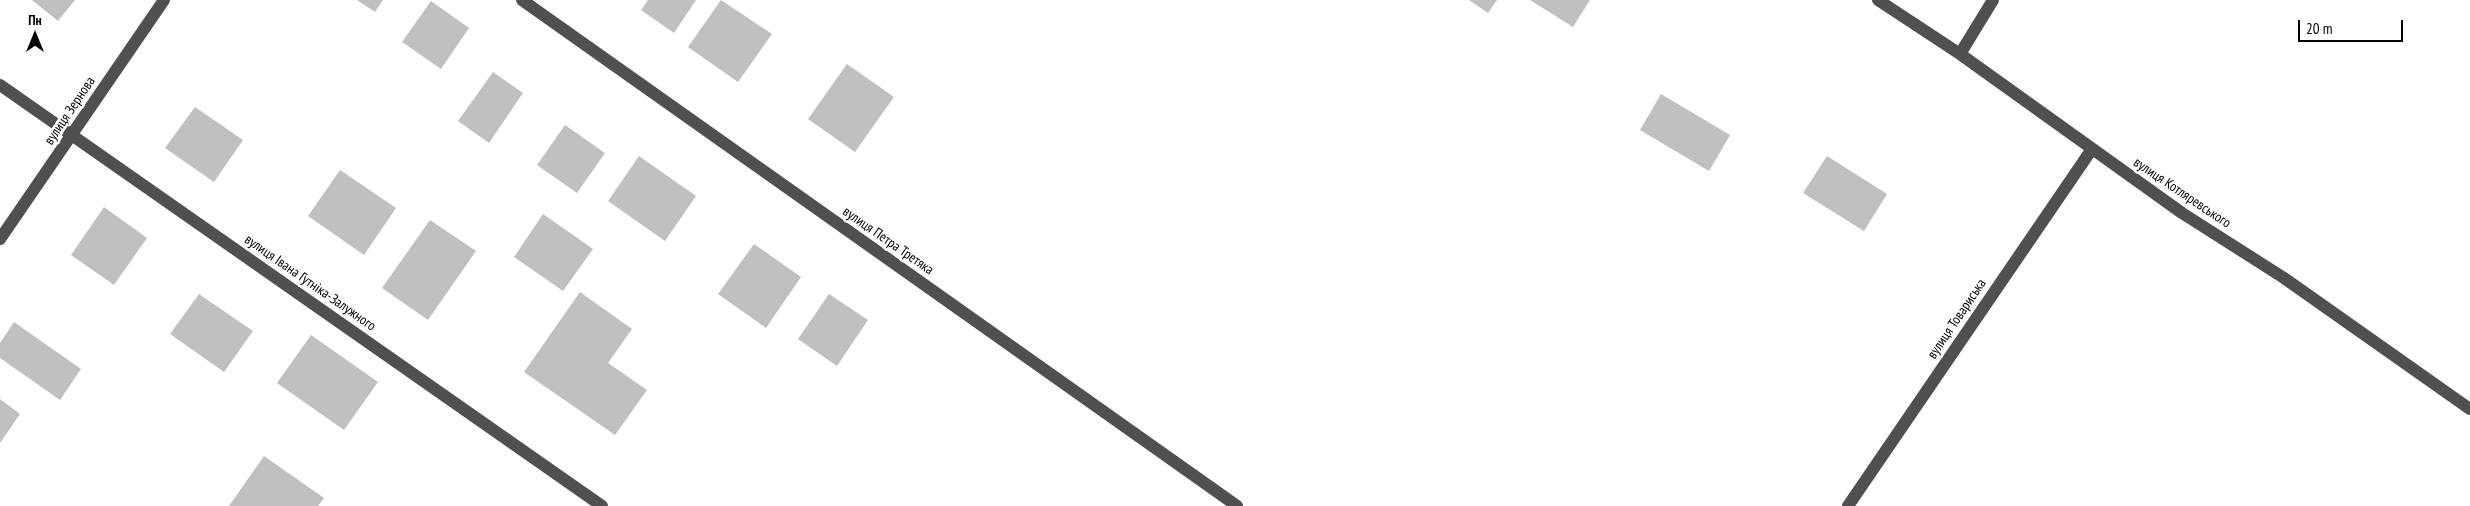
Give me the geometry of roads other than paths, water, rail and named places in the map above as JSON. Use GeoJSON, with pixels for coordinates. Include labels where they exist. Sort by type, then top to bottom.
{"type":"FeatureCollection","features":[{"type":"Feature","properties":{"kind":"street","name":"вулиця Зернова"},"geometry":{"type":"LineString","coordinates":[[0,239],[164,0]]}},
{"type":"Feature","properties":{"kind":"street","name":"вулиця Петра Третяка"},"geometry":{"type":"LineString","coordinates":[[522,0],[1237,506]]}},
{"type":"Feature","properties":{"kind":"street","name":"вулиця Котляревського"},"geometry":{"type":"LineString","coordinates":[[1878,0],[1960,54],[2182,213],[2284,278],[2470,410]]}},
{"type":"Feature","properties":{"kind":"street"},"geometry":{"type":"LineString","coordinates":[[1960,54],[1993,0]]}},
{"type":"Feature","properties":{"kind":"street","name":"вулиця Івана Гутніка-Залужного"},"geometry":{"type":"LineString","coordinates":[[0,85],[602,506]]}},
{"type":"Feature","properties":{"kind":"street","name":"вулиця Товариська"},"geometry":{"type":"LineString","coordinates":[[1848,506],[2092,149]]}}]}
